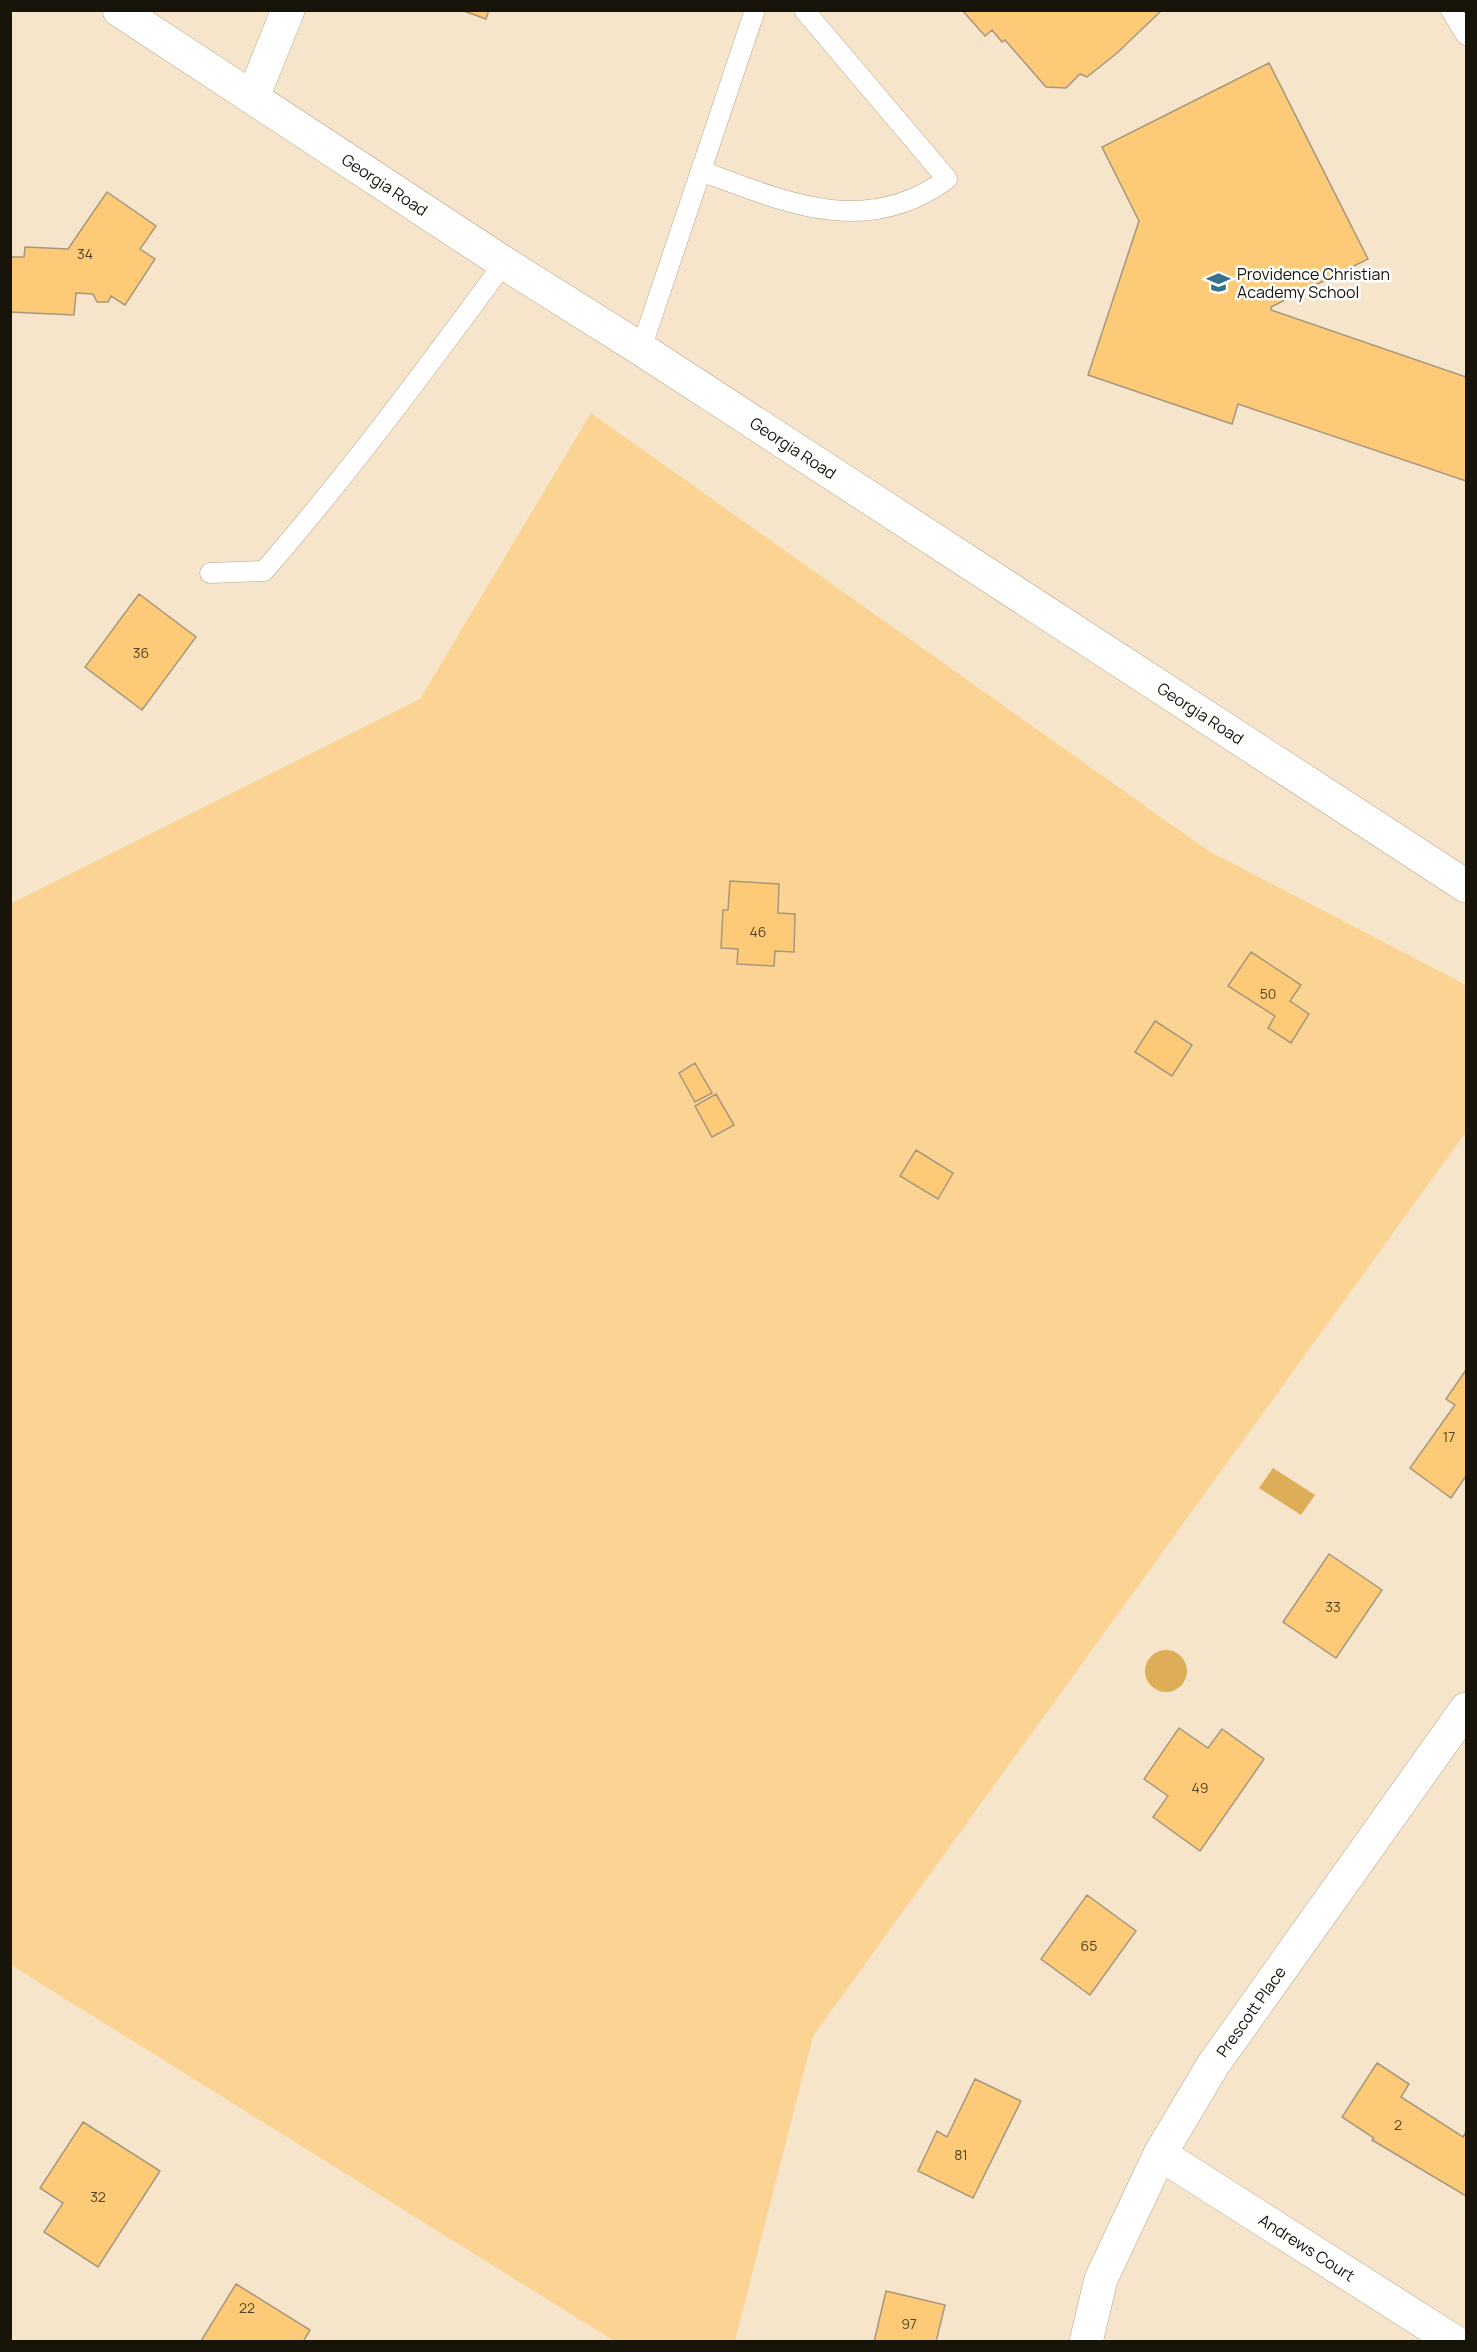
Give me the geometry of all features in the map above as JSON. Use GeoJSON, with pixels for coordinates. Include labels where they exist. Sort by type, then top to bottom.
{"type":"FeatureCollection","features":[{"type":"Feature","properties":{"kind":"street","name":"Georgia Road"},"geometry":{"type":"LineString","coordinates":[[119,10],[504,263],[641,349],[1467,886]]}},
{"type":"Feature","properties":{"kind":"street"},"geometry":{"type":"LineString","coordinates":[[253,97],[288,10]]}},
{"type":"Feature","properties":{"kind":"street","name":"Prescott Place"},"geometry":{"type":"LineString","coordinates":[[1086,2342],[1101,2279],[1160,2154],[1213,2066],[1467,1709]]}},
{"type":"Feature","properties":{"kind":"street","name":"Andrews Court"},"geometry":{"type":"LineString","coordinates":[[1160,2154],[1455,2342]]}},
{"type":"Feature","properties":{"kind":"lane"},"geometry":{"type":"LineString","coordinates":[[641,349],[755,10]]}},
{"type":"Feature","properties":{"kind":"lane"},"geometry":{"type":"LineString","coordinates":[[701,171],[759,193],[808,206],[855,213],[899,206],[929,192],[947,179],[804,10]]}},
{"type":"Feature","properties":{"kind":"lane"},"geometry":{"type":"LineString","coordinates":[[1451,10],[1467,35]]}},
{"type":"Feature","properties":{"kind":"lane"},"geometry":{"type":"LineString","coordinates":[[210,573],[264,571],[323,503],[504,263]]}},
{"type":"Feature","properties":{"kind":"shaded area"},"geometry":{"type":"Polygon","coordinates":[[[591,413],[1207,850],[1466,985],[1466,1132],[813,2036],[735,2341],[614,2341],[11,1965],[10,904],[420,699],[591,413]]]}},
{"type":"Feature","properties":{"kind":"shaded area"},"geometry":{"type":"Polygon","coordinates":[[[1273,1468],[1315,1495],[1301,1515],[1259,1488],[1273,1468]]]}},
{"type":"Feature","properties":{"kind":"shaded area"},"geometry":{"type":"Polygon","coordinates":[[[1166,1650],[1174,1651],[1181,1656],[1186,1663],[1186,1679],[1181,1686],[1174,1691],[1166,1692],[1158,1691],[1151,1686],[1146,1679],[1145,1671],[1146,1663],[1151,1656],[1158,1651],[1166,1650]]]}},
{"type":"Feature","properties":{"kind":"building"},"geometry":{"type":"Polygon","coordinates":[[[461,10],[489,10],[486,19],[461,10]]]}},
{"type":"Feature","properties":{"kind":"building"},"geometry":{"type":"Polygon","coordinates":[[[962,10],[1162,10],[1117,53],[1087,77],[1080,74],[1066,88],[1046,87],[1005,40],[1002,42],[992,30],[985,36],[962,10]]]}},
{"type":"Feature","properties":{"kind":"building","name":"Providence Christian Academy School"},"geometry":{"type":"Polygon","coordinates":[[[1269,63],[1368,259],[1271,307],[1271,310],[1466,377],[1466,481],[1238,404],[1232,424],[1088,375],[1139,221],[1102,147],[1269,63]]]}},
{"type":"Feature","properties":{"kind":"building"},"geometry":{"type":"Polygon","coordinates":[[[107,192],[156,226],[140,249],[155,259],[125,305],[111,296],[108,302],[97,302],[93,294],[76,293],[74,315],[10,312],[10,257],[24,257],[25,247],[68,249],[107,192]]]}},
{"type":"Feature","properties":{"kind":"building"},"geometry":{"type":"Polygon","coordinates":[[[139,594],[196,637],[142,710],[85,667],[139,594]]]}},
{"type":"Feature","properties":{"kind":"building"},"geometry":{"type":"Polygon","coordinates":[[[730,881],[779,884],[778,913],[795,914],[794,952],[775,951],[774,966],[737,964],[738,949],[721,948],[723,910],[728,910],[730,881]]]}},
{"type":"Feature","properties":{"kind":"building"},"geometry":{"type":"Polygon","coordinates":[[[1251,952],[1301,985],[1290,1001],[1309,1014],[1291,1043],[1268,1028],[1275,1016],[1228,986],[1251,952]]]}},
{"type":"Feature","properties":{"kind":"building"},"geometry":{"type":"Polygon","coordinates":[[[1155,1021],[1192,1045],[1172,1076],[1135,1052],[1155,1021]]]}},
{"type":"Feature","properties":{"kind":"building"},"geometry":{"type":"Polygon","coordinates":[[[695,1063],[712,1093],[695,1102],[679,1073],[695,1063]]]}},
{"type":"Feature","properties":{"kind":"building"},"geometry":{"type":"Polygon","coordinates":[[[716,1094],[734,1125],[712,1137],[695,1106],[716,1094]]]}},
{"type":"Feature","properties":{"kind":"building"},"geometry":{"type":"Polygon","coordinates":[[[916,1150],[953,1173],[938,1199],[900,1176],[916,1150]]]}},
{"type":"Feature","properties":{"kind":"building"},"geometry":{"type":"Polygon","coordinates":[[[1466,1370],[1466,1476],[1451,1498],[1410,1468],[1455,1405],[1446,1399],[1466,1370]]]}},
{"type":"Feature","properties":{"kind":"building"},"geometry":{"type":"Polygon","coordinates":[[[1329,1554],[1382,1590],[1336,1658],[1283,1622],[1329,1554]]]}},
{"type":"Feature","properties":{"kind":"building"},"geometry":{"type":"Polygon","coordinates":[[[1179,1728],[1208,1748],[1222,1729],[1264,1759],[1200,1851],[1153,1817],[1168,1796],[1144,1779],[1179,1728]]]}},
{"type":"Feature","properties":{"kind":"building"},"geometry":{"type":"Polygon","coordinates":[[[1087,1895],[1136,1931],[1090,1995],[1041,1959],[1087,1895]]]}},
{"type":"Feature","properties":{"kind":"building"},"geometry":{"type":"Polygon","coordinates":[[[1377,2063],[1409,2084],[1401,2097],[1463,2137],[1466,2132],[1466,2196],[1372,2140],[1374,2138],[1342,2117],[1377,2063]]]}},
{"type":"Feature","properties":{"kind":"building"},"geometry":{"type":"Polygon","coordinates":[[[975,2079],[1021,2101],[973,2198],[918,2171],[937,2131],[947,2137],[975,2079]]]}},
{"type":"Feature","properties":{"kind":"building"},"geometry":{"type":"Polygon","coordinates":[[[83,2122],[160,2171],[98,2267],[44,2232],[63,2203],[40,2188],[83,2122]]]}},
{"type":"Feature","properties":{"kind":"building"},"geometry":{"type":"Polygon","coordinates":[[[236,2284],[310,2330],[303,2342],[201,2341],[236,2284]]]}},
{"type":"Feature","properties":{"kind":"building"},"geometry":{"type":"Polygon","coordinates":[[[886,2291],[945,2305],[936,2342],[874,2342],[886,2291]]]}},
{"type":"Feature","properties":{"kind":"place","name":"Providence Christian Academy School"},"geometry":{"type":"Point","coordinates":[1219,283]}}]}
